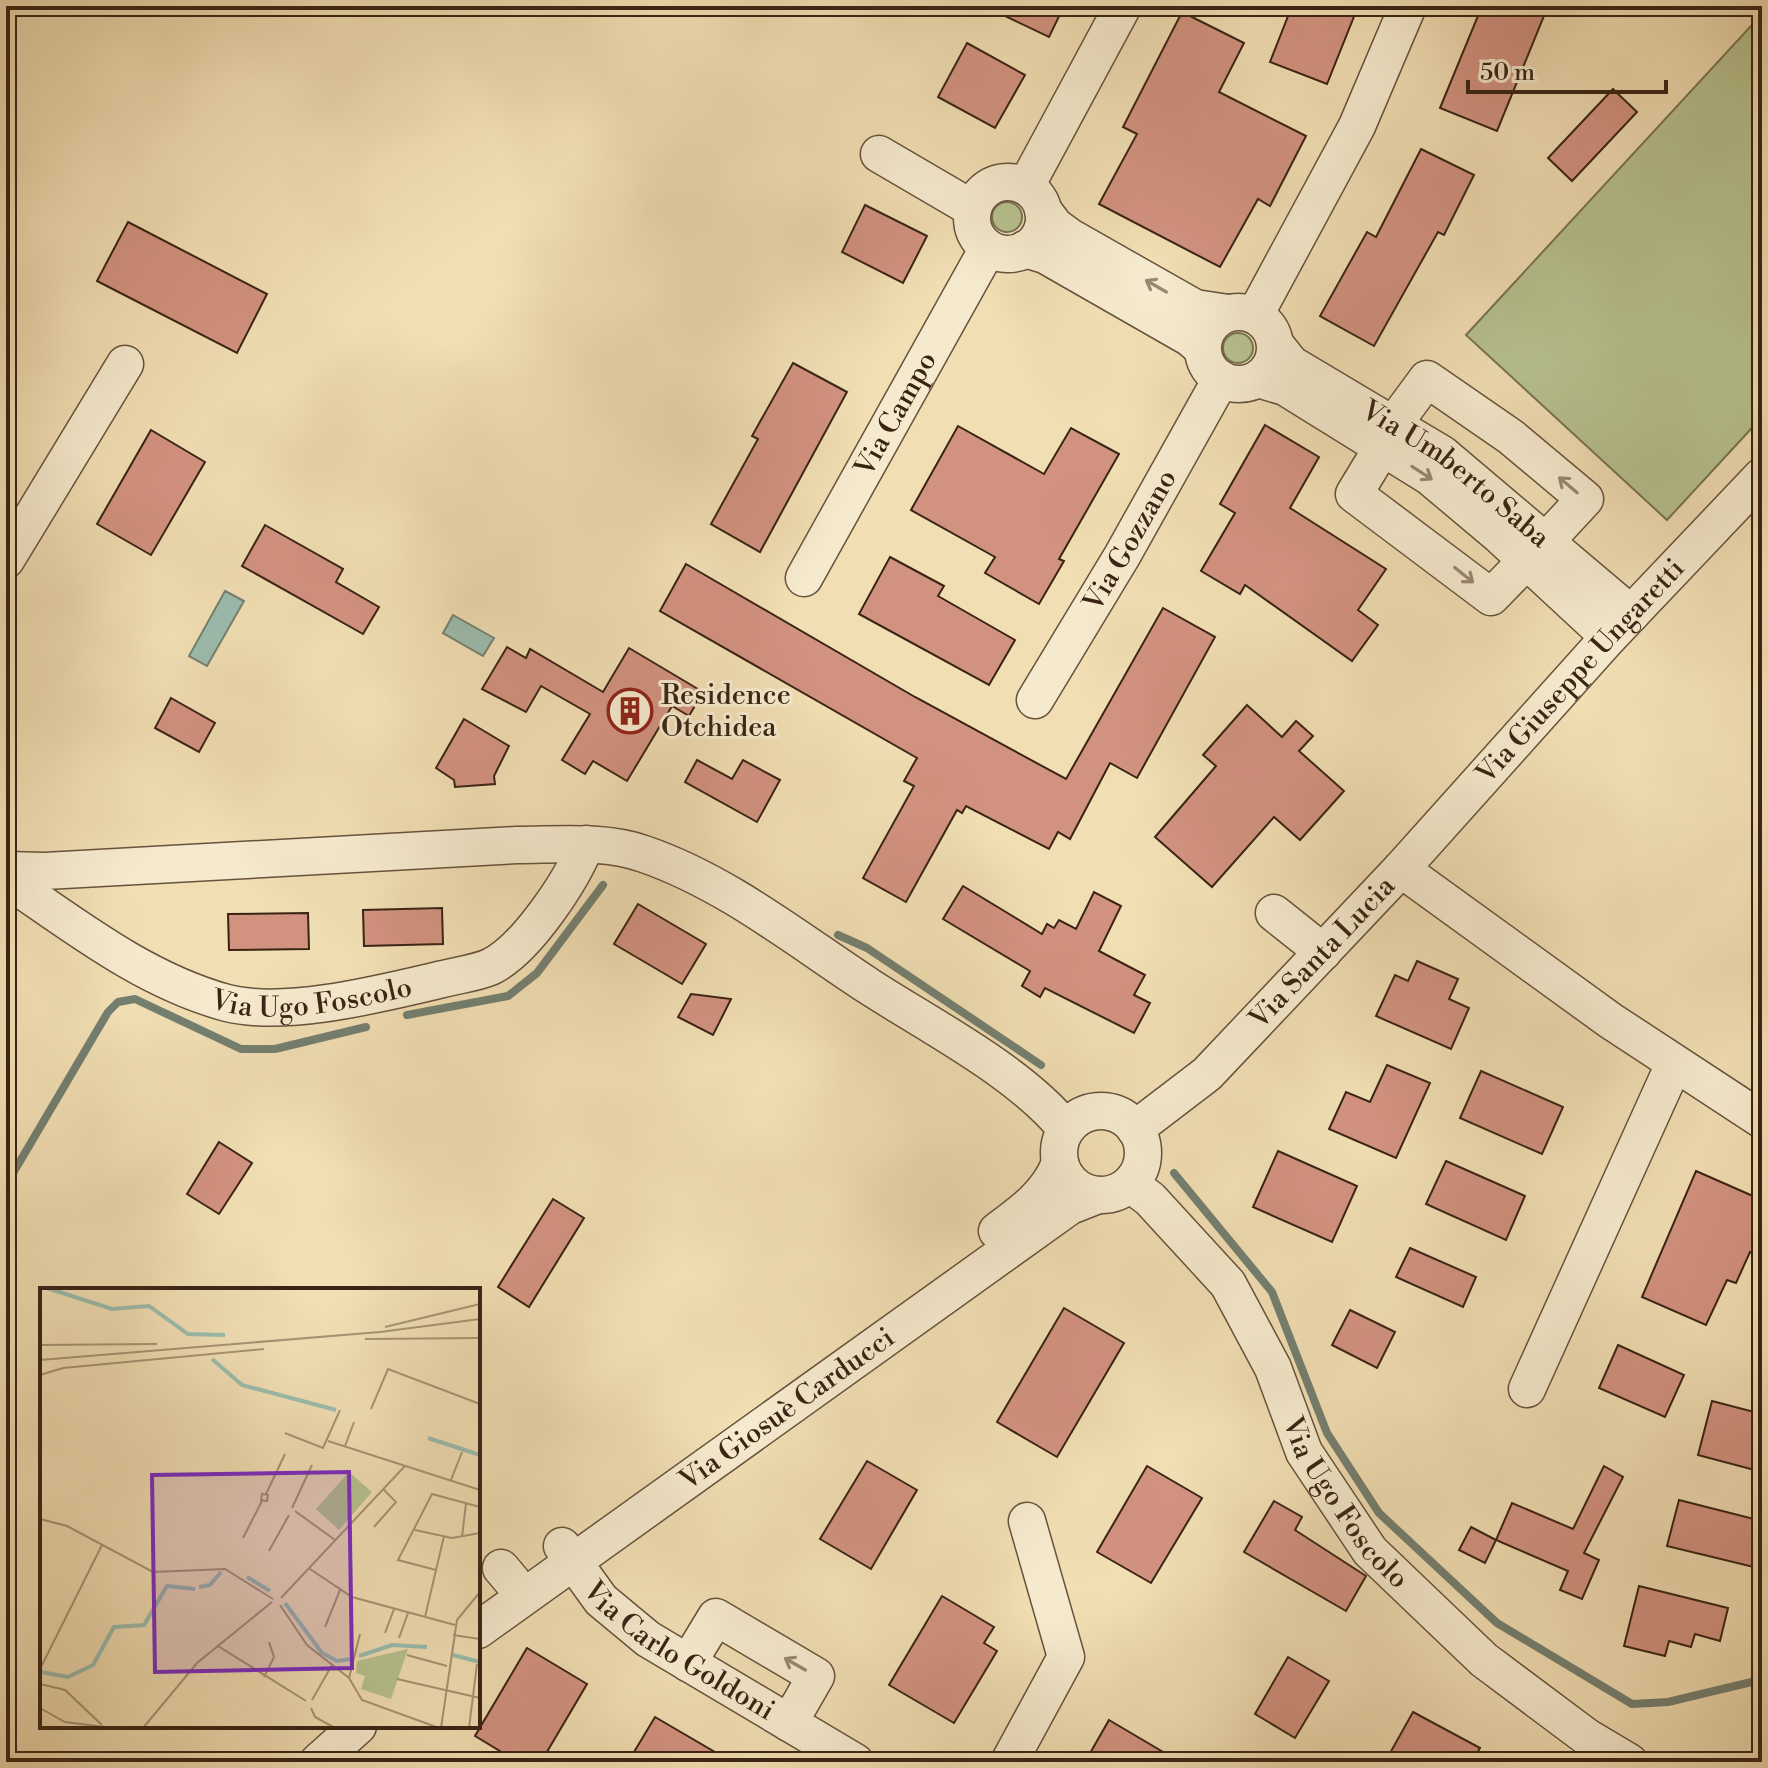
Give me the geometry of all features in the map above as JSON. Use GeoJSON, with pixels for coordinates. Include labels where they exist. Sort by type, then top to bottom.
{"type":"FeatureCollection","features":[{"type":"Feature","properties":{"kind":"street"},"geometry":{"type":"LineString","coordinates":[[1025,249],[1058,263],[1190,338],[1212,364],[1239,384],[1258,379],[1272,364],[1253,324],[1195,308],[1070,237],[1055,226],[1034,198],[1001,182],[980,194],[973,209],[973,228],[988,248],[1006,254],[1025,249],[1040,232],[1034,198],[1123,6]]}},
{"type":"Feature","properties":{"kind":"street"},"geometry":{"type":"LineString","coordinates":[[1253,324],[1357,126],[1408,6]]}},
{"type":"Feature","properties":{"kind":"street"},"geometry":{"type":"LineString","coordinates":[[879,154],[973,209]]}},
{"type":"Feature","properties":{"kind":"street","name":"Via Campo"},"geometry":{"type":"LineString","coordinates":[[804,578],[988,248]]}},
{"type":"Feature","properties":{"kind":"street"},"geometry":{"type":"LineString","coordinates":[[1212,364],[1207,331],[1253,324]]}},
{"type":"Feature","properties":{"kind":"street","name":"Via Umberto Saba"},"geometry":{"type":"LineString","coordinates":[[1253,324],[1291,364],[1388,436],[1430,477],[1536,551],[1620,625]]}},
{"type":"Feature","properties":{"kind":"street"},"geometry":{"type":"LineString","coordinates":[[6,560],[125,364]]}},
{"type":"Feature","properties":{"kind":"street","name":"Via Gozzano"},"geometry":{"type":"LineString","coordinates":[[1035,700],[1212,364]]}},
{"type":"Feature","properties":{"kind":"street","name":"Via Umberto Saba"},"geometry":{"type":"LineString","coordinates":[[1258,379],[1285,387],[1388,436]]}},
{"type":"Feature","properties":{"kind":"street"},"geometry":{"type":"LineString","coordinates":[[1427,379],[1511,437],[1585,499],[1491,597],[1354,494],[1388,436],[1427,379]]}},
{"type":"Feature","properties":{"kind":"street","name":"Via Giuseppe Ungaretti"},"geometry":{"type":"LineString","coordinates":[[1401,869],[1620,625],[1762,476]]}},
{"type":"Feature","properties":{"kind":"street","name":"Via Ugo Foscolo"},"geometry":{"type":"LineString","coordinates":[[6,879],[108,948],[171,983],[230,1003],[297,1006],[383,993],[490,967],[518,946],[577,868],[586,844]]}},
{"type":"Feature","properties":{"kind":"street","name":"Via Ugo Foscolo"},"geometry":{"type":"LineString","coordinates":[[6,870],[45,871],[517,845],[586,844],[641,852],[695,874],[1031,1092],[1063,1146],[1074,1185],[1114,1189],[1150,1199],[1228,1284],[1273,1368],[1304,1452],[1370,1551],[1579,1749],[1629,1762]]}},
{"type":"Feature","properties":{"kind":"street","name":"Via Santa Lucia"},"geometry":{"type":"LineString","coordinates":[[1135,1129],[1207,1074],[1401,869],[1674,1064],[1762,1120]]}},
{"type":"Feature","properties":{"kind":"street"},"geometry":{"type":"LineString","coordinates":[[1274,913],[1323,952]]}},
{"type":"Feature","properties":{"kind":"street"},"geometry":{"type":"LineString","coordinates":[[1527,1389],[1674,1064]]}},
{"type":"Feature","properties":{"kind":"street"},"geometry":{"type":"LineString","coordinates":[[1063,1146],[1075,1119],[1101,1111],[1114,1113],[1135,1129],[1141,1139],[1142,1163],[1114,1189]]}},
{"type":"Feature","properties":{"kind":"street","name":"Via Giosuè Carducci"},"geometry":{"type":"LineString","coordinates":[[480,1628],[568,1554],[1024,1212],[1053,1182],[1063,1146]]}},
{"type":"Feature","properties":{"kind":"street","name":"Via Giosuè Carducci"},"geometry":{"type":"LineString","coordinates":[[480,1603],[506,1575],[568,1554],[1070,1206],[1114,1189]]}},
{"type":"Feature","properties":{"kind":"street"},"geometry":{"type":"LineString","coordinates":[[1009,1762],[1066,1657],[1027,1521]]}},
{"type":"Feature","properties":{"kind":"street","name":"Via Carlo Goldoni"},"geometry":{"type":"LineString","coordinates":[[568,1554],[601,1600],[648,1639],[855,1762]]}},
{"type":"Feature","properties":{"kind":"street"},"geometry":{"type":"LineString","coordinates":[[688,1663],[716,1617],[816,1676],[789,1723]]}},
{"type":"Feature","properties":{"kind":"street"},"geometry":{"type":"LineString","coordinates":[[300,1762],[336,1728]]}},
{"type":"Feature","properties":{"kind":"street"},"geometry":{"type":"LineString","coordinates":[[318,1762],[356,1728]]}},
{"type":"Feature","properties":{"kind":"green space"},"geometry":{"type":"Polygon","coordinates":[[[1762,14],[1762,417],[1667,520],[1466,335],[1762,14]]]}},
{"type":"Feature","properties":{"kind":"green space"},"geometry":{"type":"Polygon","coordinates":[[[1007,202],[1018,206],[1022,217],[1018,228],[1007,232],[996,228],[992,217],[996,206],[1007,202]]]}},
{"type":"Feature","properties":{"kind":"green space"},"geometry":{"type":"Polygon","coordinates":[[[1238,333],[1249,337],[1253,348],[1249,359],[1238,363],[1227,359],[1223,348],[1227,337],[1238,333]]]}},
{"type":"Feature","properties":{"kind":"shaded area"},"geometry":{"type":"Polygon","coordinates":[[[225,591],[244,601],[207,666],[189,656],[225,591]]]}},
{"type":"Feature","properties":{"kind":"shaded area"},"geometry":{"type":"Polygon","coordinates":[[[453,615],[494,638],[483,656],[443,633],[453,615]]]}},
{"type":"Feature","properties":{"kind":"building"},"geometry":{"type":"Polygon","coordinates":[[[984,6],[1064,6],[1049,37],[984,6]]]}},
{"type":"Feature","properties":{"kind":"building"},"geometry":{"type":"Polygon","coordinates":[[[1292,6],[1336,6],[1355,14],[1327,84],[1270,62],[1292,6]]]}},
{"type":"Feature","properties":{"kind":"building"},"geometry":{"type":"Polygon","coordinates":[[[1482,6],[1548,6],[1497,131],[1440,108],[1482,6]]]}},
{"type":"Feature","properties":{"kind":"building"},"geometry":{"type":"Polygon","coordinates":[[[1182,12],[1244,43],[1219,92],[1306,136],[1270,206],[1258,199],[1220,267],[1099,204],[1137,134],[1123,127],[1182,12]]]}},
{"type":"Feature","properties":{"kind":"building"},"geometry":{"type":"Polygon","coordinates":[[[967,43],[1025,75],[995,128],[938,97],[967,43]]]}},
{"type":"Feature","properties":{"kind":"building"},"geometry":{"type":"Polygon","coordinates":[[[1613,89],[1637,112],[1572,181],[1548,158],[1613,89]]]}},
{"type":"Feature","properties":{"kind":"building"},"geometry":{"type":"Polygon","coordinates":[[[1421,149],[1474,175],[1444,235],[1438,232],[1374,346],[1320,316],[1367,232],[1376,237],[1421,149]]]}},
{"type":"Feature","properties":{"kind":"building"},"geometry":{"type":"Polygon","coordinates":[[[865,205],[927,236],[903,283],[842,252],[865,205]]]}},
{"type":"Feature","properties":{"kind":"building"},"geometry":{"type":"Polygon","coordinates":[[[128,222],[267,294],[237,353],[97,281],[128,222]]]}},
{"type":"Feature","properties":{"kind":"building"},"geometry":{"type":"Polygon","coordinates":[[[793,363],[847,392],[760,552],[711,524],[758,439],[752,436],[793,363]]]}},
{"type":"Feature","properties":{"kind":"building"},"geometry":{"type":"Polygon","coordinates":[[[1265,425],[1319,457],[1290,508],[1386,569],[1358,610],[1378,625],[1352,661],[1245,585],[1240,594],[1201,571],[1235,513],[1220,504],[1265,425]]]}},
{"type":"Feature","properties":{"kind":"building"},"geometry":{"type":"Polygon","coordinates":[[[958,426],[1044,474],[1071,428],[1119,454],[1059,559],[1064,561],[1039,604],[985,573],[995,557],[911,510],[958,426]]]}},
{"type":"Feature","properties":{"kind":"building"},"geometry":{"type":"Polygon","coordinates":[[[151,430],[205,462],[151,555],[97,524],[151,430]]]}},
{"type":"Feature","properties":{"kind":"building"},"geometry":{"type":"Polygon","coordinates":[[[265,525],[343,569],[336,582],[379,607],[363,634],[242,566],[265,525]]]}},
{"type":"Feature","properties":{"kind":"building"},"geometry":{"type":"Polygon","coordinates":[[[890,557],[944,586],[938,596],[1015,640],[989,685],[859,614],[890,557]]]}},
{"type":"Feature","properties":{"kind":"building"},"geometry":{"type":"Polygon","coordinates":[[[686,564],[915,697],[1066,779],[1163,608],[1215,637],[1137,778],[1110,763],[1070,839],[1058,832],[1049,849],[966,806],[962,813],[957,810],[906,902],[863,878],[914,786],[904,781],[917,758],[660,611],[686,564]]]}},
{"type":"Feature","properties":{"kind":"building","name":"Residence Otchidea"},"geometry":{"type":"Polygon","coordinates":[[[507,647],[526,658],[530,649],[603,692],[629,648],[703,692],[689,716],[672,706],[627,781],[593,761],[585,774],[562,760],[590,714],[541,686],[526,712],[482,689],[507,647]]]}},
{"type":"Feature","properties":{"kind":"building"},"geometry":{"type":"Polygon","coordinates":[[[171,698],[215,723],[199,752],[155,728],[171,698]]]}},
{"type":"Feature","properties":{"kind":"building"},"geometry":{"type":"Polygon","coordinates":[[[1247,705],[1282,737],[1296,721],[1313,736],[1299,751],[1344,791],[1300,840],[1274,817],[1212,887],[1155,837],[1216,766],[1203,755],[1247,705]]]}},
{"type":"Feature","properties":{"kind":"building"},"geometry":{"type":"Polygon","coordinates":[[[464,719],[509,746],[494,776],[495,784],[455,787],[454,780],[436,768],[464,719]]]}},
{"type":"Feature","properties":{"kind":"building"},"geometry":{"type":"Polygon","coordinates":[[[697,760],[732,779],[743,760],[780,780],[757,822],[685,782],[697,760]]]}},
{"type":"Feature","properties":{"kind":"building"},"geometry":{"type":"Polygon","coordinates":[[[963,886],[1042,934],[1047,924],[1054,928],[1059,920],[1076,929],[1094,892],[1121,906],[1099,951],[1145,975],[1134,995],[1150,1003],[1134,1033],[1045,988],[1040,997],[1022,986],[1030,971],[943,919],[963,886]]]}},
{"type":"Feature","properties":{"kind":"building"},"geometry":{"type":"Polygon","coordinates":[[[638,904],[706,944],[682,984],[614,944],[638,904]]]}},
{"type":"Feature","properties":{"kind":"building"},"geometry":{"type":"Polygon","coordinates":[[[442,908],[443,944],[364,946],[363,910],[442,908]]]}},
{"type":"Feature","properties":{"kind":"building"},"geometry":{"type":"Polygon","coordinates":[[[308,913],[309,949],[229,950],[228,914],[308,913]]]}},
{"type":"Feature","properties":{"kind":"building"},"geometry":{"type":"Polygon","coordinates":[[[1417,961],[1458,979],[1449,999],[1469,1008],[1451,1049],[1376,1016],[1395,975],[1408,981],[1417,961]]]}},
{"type":"Feature","properties":{"kind":"building"},"geometry":{"type":"Polygon","coordinates":[[[691,994],[731,999],[713,1035],[678,1017],[691,994]]]}},
{"type":"Feature","properties":{"kind":"building"},"geometry":{"type":"Polygon","coordinates":[[[1387,1065],[1430,1083],[1396,1158],[1329,1129],[1346,1092],[1370,1102],[1387,1065]]]}},
{"type":"Feature","properties":{"kind":"building"},"geometry":{"type":"Polygon","coordinates":[[[1481,1071],[1563,1107],[1542,1154],[1460,1118],[1481,1071]]]}},
{"type":"Feature","properties":{"kind":"building"},"geometry":{"type":"Polygon","coordinates":[[[219,1142],[252,1163],[219,1214],[187,1194],[219,1142]]]}},
{"type":"Feature","properties":{"kind":"building"},"geometry":{"type":"Polygon","coordinates":[[[1278,1151],[1357,1186],[1332,1242],[1253,1207],[1278,1151]]]}},
{"type":"Feature","properties":{"kind":"building"},"geometry":{"type":"Polygon","coordinates":[[[1446,1161],[1525,1196],[1506,1240],[1426,1204],[1446,1161]]]}},
{"type":"Feature","properties":{"kind":"building"},"geometry":{"type":"Polygon","coordinates":[[[1696,1171],[1762,1200],[1762,1237],[1755,1254],[1750,1252],[1736,1283],[1727,1280],[1706,1325],[1642,1297],[1696,1171]]]}},
{"type":"Feature","properties":{"kind":"building"},"geometry":{"type":"Polygon","coordinates":[[[553,1199],[584,1218],[529,1307],[498,1287],[553,1199]]]}},
{"type":"Feature","properties":{"kind":"building"},"geometry":{"type":"Polygon","coordinates":[[[1410,1248],[1476,1277],[1463,1307],[1396,1277],[1410,1248]]]}},
{"type":"Feature","properties":{"kind":"building"},"geometry":{"type":"Polygon","coordinates":[[[1064,1308],[1124,1343],[1057,1457],[997,1422],[1064,1308]]]}},
{"type":"Feature","properties":{"kind":"building"},"geometry":{"type":"Polygon","coordinates":[[[1350,1310],[1395,1332],[1377,1368],[1332,1345],[1350,1310]]]}},
{"type":"Feature","properties":{"kind":"building"},"geometry":{"type":"Polygon","coordinates":[[[1618,1345],[1684,1375],[1665,1417],[1599,1388],[1618,1345]]]}},
{"type":"Feature","properties":{"kind":"building"},"geometry":{"type":"Polygon","coordinates":[[[1712,1401],[1762,1414],[1762,1472],[1698,1455],[1712,1401]]]}},
{"type":"Feature","properties":{"kind":"building"},"geometry":{"type":"Polygon","coordinates":[[[867,1461],[917,1490],[871,1569],[820,1539],[867,1461]]]}},
{"type":"Feature","properties":{"kind":"building"},"geometry":{"type":"Polygon","coordinates":[[[1147,1466],[1202,1498],[1151,1583],[1097,1552],[1147,1466]]]}},
{"type":"Feature","properties":{"kind":"building"},"geometry":{"type":"Polygon","coordinates":[[[1604,1466],[1623,1477],[1584,1553],[1599,1560],[1582,1599],[1560,1590],[1568,1571],[1496,1540],[1512,1503],[1573,1529],[1604,1466]]]}},
{"type":"Feature","properties":{"kind":"building"},"geometry":{"type":"Polygon","coordinates":[[[1679,1500],[1762,1521],[1762,1569],[1667,1546],[1679,1500]]]}},
{"type":"Feature","properties":{"kind":"building"},"geometry":{"type":"Polygon","coordinates":[[[1274,1501],[1302,1517],[1295,1530],[1366,1576],[1346,1611],[1244,1552],[1274,1501]]]}},
{"type":"Feature","properties":{"kind":"building"},"geometry":{"type":"Polygon","coordinates":[[[1471,1527],[1496,1540],[1485,1563],[1459,1550],[1471,1527]]]}},
{"type":"Feature","properties":{"kind":"building"},"geometry":{"type":"Polygon","coordinates":[[[1639,1586],[1728,1608],[1720,1641],[1695,1634],[1691,1647],[1669,1641],[1665,1656],[1624,1646],[1639,1586]]]}},
{"type":"Feature","properties":{"kind":"building"},"geometry":{"type":"Polygon","coordinates":[[[942,1596],[994,1627],[984,1643],[997,1651],[954,1723],[889,1685],[942,1596]]]}},
{"type":"Feature","properties":{"kind":"building"},"geometry":{"type":"Polygon","coordinates":[[[527,1648],[587,1684],[541,1762],[518,1762],[475,1736],[527,1648]]]}},
{"type":"Feature","properties":{"kind":"building"},"geometry":{"type":"Polygon","coordinates":[[[1288,1657],[1329,1681],[1295,1738],[1255,1714],[1288,1657]]]}},
{"type":"Feature","properties":{"kind":"building"},"geometry":{"type":"Polygon","coordinates":[[[1413,1712],[1480,1748],[1472,1762],[1385,1762],[1413,1712]]]}},
{"type":"Feature","properties":{"kind":"building"},"geometry":{"type":"Polygon","coordinates":[[[655,1717],[732,1762],[628,1762],[655,1717]]]}},
{"type":"Feature","properties":{"kind":"building"},"geometry":{"type":"Polygon","coordinates":[[[1109,1720],[1180,1762],[1085,1762],[1109,1720]]]}},
{"type":"Feature","properties":{"kind":"waterway"},"geometry":{"type":"LineString","coordinates":[[407,1015],[508,996],[537,973],[603,885]]}},
{"type":"Feature","properties":{"kind":"waterway"},"geometry":{"type":"LineString","coordinates":[[838,935],[867,948],[1041,1065]]}},
{"type":"Feature","properties":{"kind":"waterway"},"geometry":{"type":"LineString","coordinates":[[6,1185],[108,1012],[118,1002],[135,999],[241,1049],[275,1049],[366,1027]]}},
{"type":"Feature","properties":{"kind":"waterway"},"geometry":{"type":"LineString","coordinates":[[1174,1173],[1272,1292],[1327,1433],[1379,1513],[1497,1623],[1632,1704],[1668,1702],[1760,1680]]}},
{"type":"Feature","properties":{"kind":"place","name":"Residence Otchidea"},"geometry":{"type":"Point","coordinates":[630,711]}}]}
